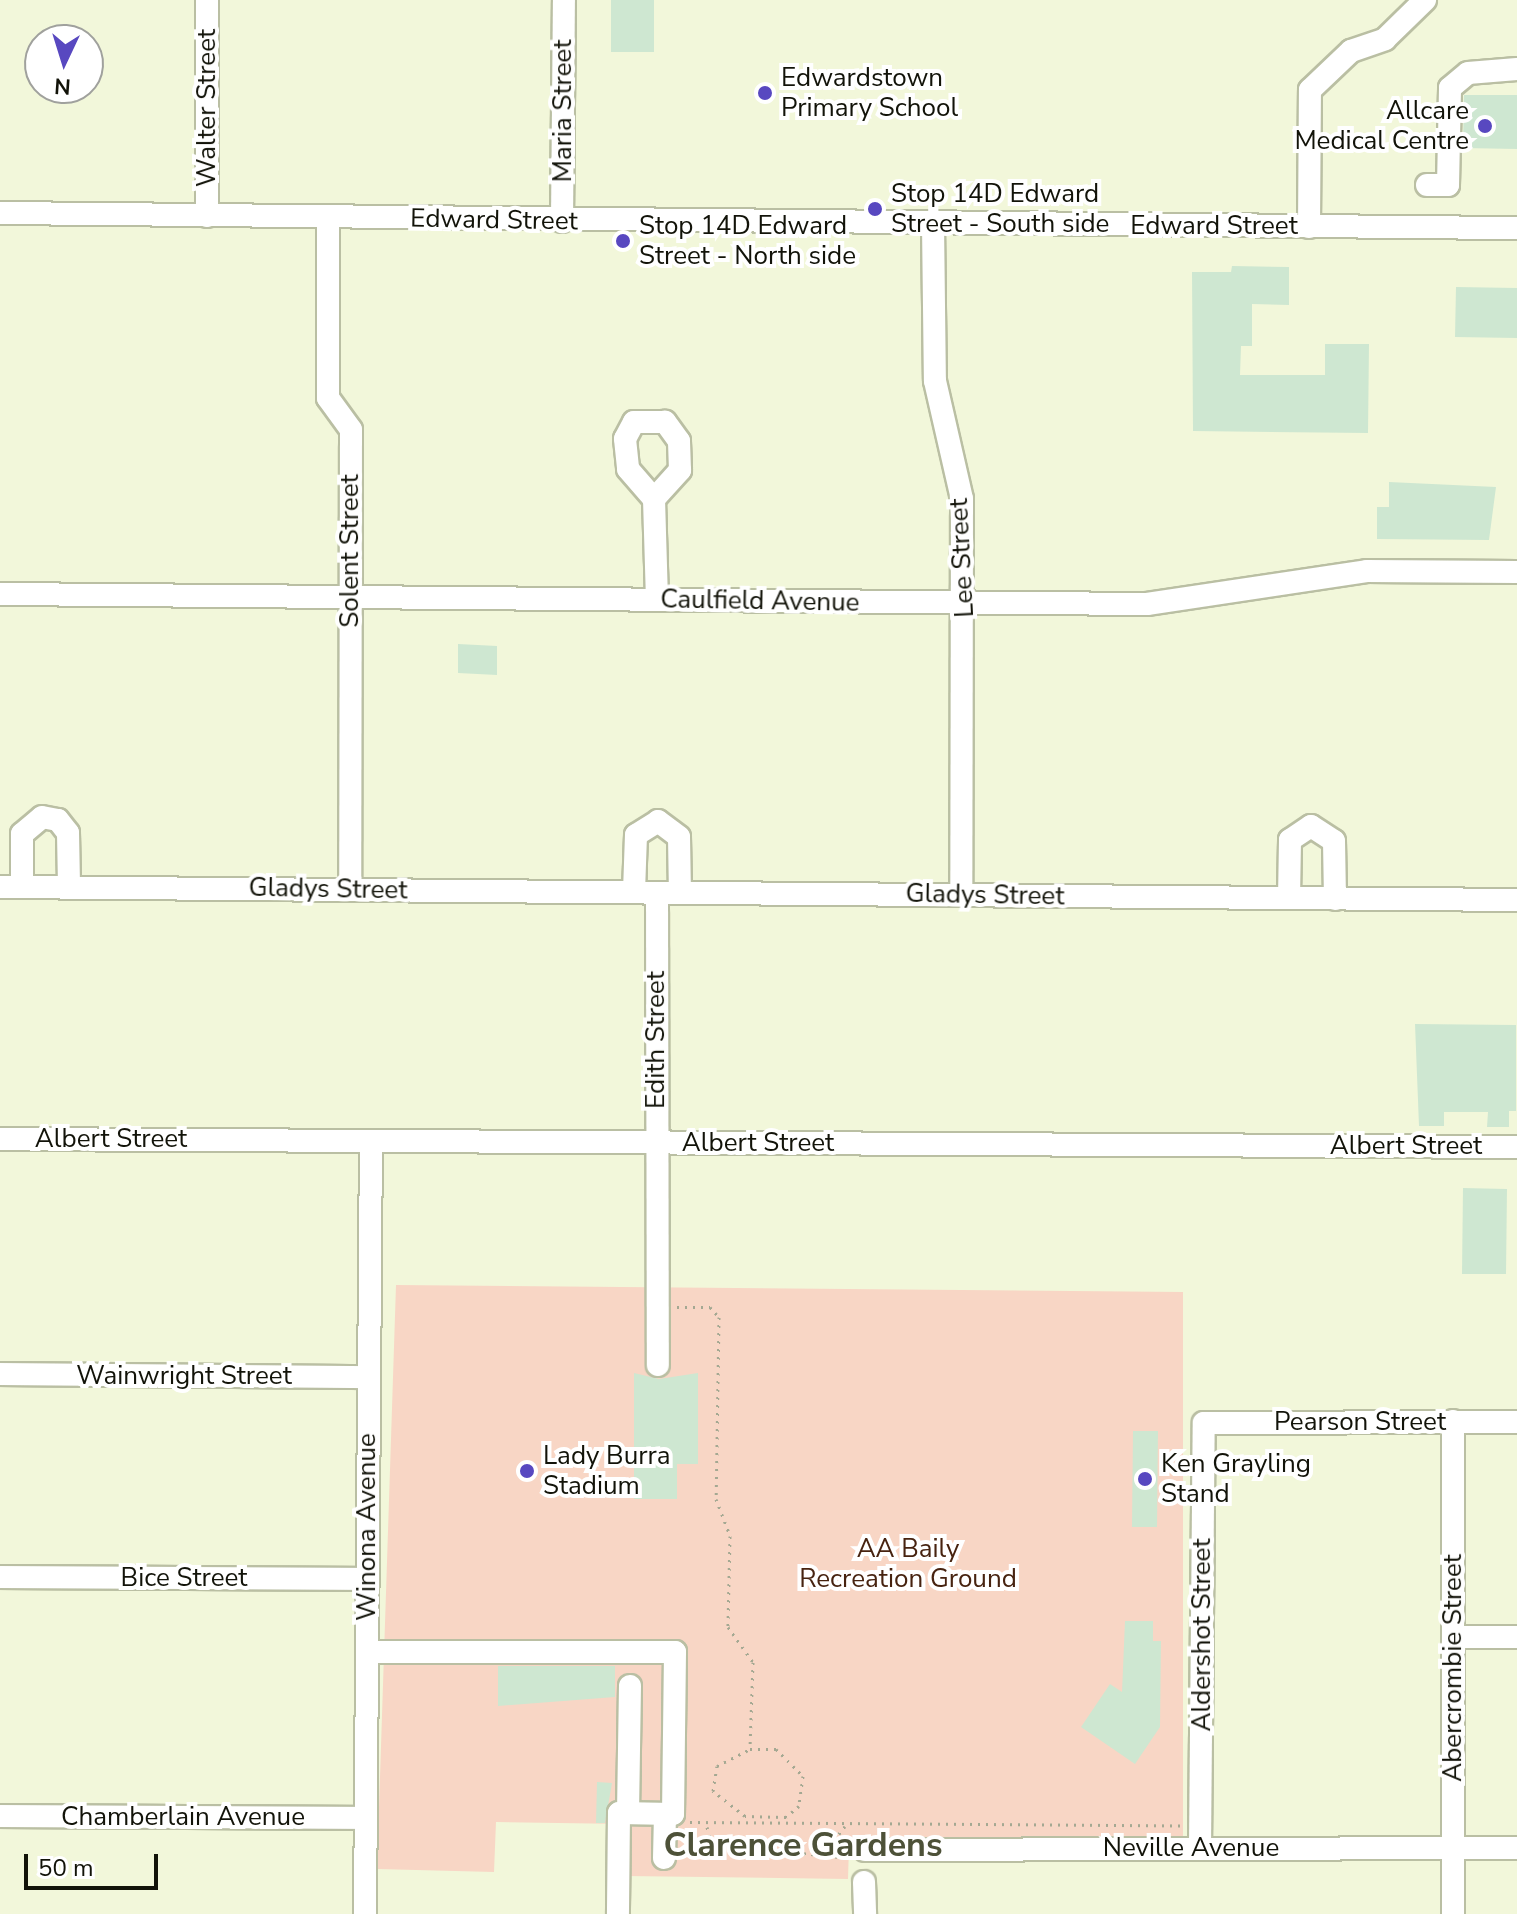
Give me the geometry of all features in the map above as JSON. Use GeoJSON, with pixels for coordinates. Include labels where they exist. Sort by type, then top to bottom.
{"type":"FeatureCollection","features":[{"type":"Feature","properties":{"kind":"street","name":"Walter Street"},"geometry":{"type":"LineString","coordinates":[[207,0],[207,216]]}},
{"type":"Feature","properties":{"kind":"street","name":"Maria Street"},"geometry":{"type":"LineString","coordinates":[[562,221],[564,0]]}},
{"type":"Feature","properties":{"kind":"street"},"geometry":{"type":"LineString","coordinates":[[1309,227],[1310,90],[1351,51],[1385,39],[1425,0]]}},
{"type":"Feature","properties":{"kind":"street"},"geometry":{"type":"LineString","coordinates":[[1427,185],[1448,185],[1450,88],[1468,73],[1517,69]]}},
{"type":"Feature","properties":{"kind":"street","name":"Edward Street"},"geometry":{"type":"LineString","coordinates":[[0,213],[328,219],[1517,228]]}},
{"type":"Feature","properties":{"kind":"street","name":"Solent Street"},"geometry":{"type":"LineString","coordinates":[[328,219],[328,398],[351,430],[350,890]]}},
{"type":"Feature","properties":{"kind":"street","name":"Lee Street"},"geometry":{"type":"LineString","coordinates":[[933,224],[935,381],[962,499],[965,604],[961,895]]}},
{"type":"Feature","properties":{"kind":"street"},"geometry":{"type":"LineString","coordinates":[[654,499],[657,599]]}},
{"type":"Feature","properties":{"kind":"street","name":"Caulfield Avenue"},"geometry":{"type":"LineString","coordinates":[[0,594],[1147,604],[1367,571],[1517,572]]}},
{"type":"Feature","properties":{"kind":"street","name":"Gladys Street"},"geometry":{"type":"LineString","coordinates":[[69,887],[68,833],[58,820],[42,817],[22,834],[11,887],[1517,900]]}},
{"type":"Feature","properties":{"kind":"street"},"geometry":{"type":"LineString","coordinates":[[634,892],[636,835],[658,821],[679,837],[680,893]]}},
{"type":"Feature","properties":{"kind":"street"},"geometry":{"type":"LineString","coordinates":[[1289,898],[1290,840],[1311,826],[1334,841],[1335,899]]}},
{"type":"Feature","properties":{"kind":"street","name":"Edith Street"},"geometry":{"type":"LineString","coordinates":[[657,893],[658,1365]]}},
{"type":"Feature","properties":{"kind":"street","name":"Albert Street"},"geometry":{"type":"LineString","coordinates":[[0,1139],[1517,1147]]}},
{"type":"Feature","properties":{"kind":"street","name":"Winona Avenue"},"geometry":{"type":"LineString","coordinates":[[365,1914],[371,1141]]}},
{"type":"Feature","properties":{"kind":"street","name":"Wainwright Street"},"geometry":{"type":"LineString","coordinates":[[0,1374],[369,1377]]}},
{"type":"Feature","properties":{"kind":"street","name":"Abercrombie Street"},"geometry":{"type":"LineString","coordinates":[[1453,1421],[1453,1914]]}},
{"type":"Feature","properties":{"kind":"street","name":"Pearson Street"},"geometry":{"type":"LineString","coordinates":[[1204,1423],[1517,1422]]}},
{"type":"Feature","properties":{"kind":"street","name":"Aldershot Street"},"geometry":{"type":"LineString","coordinates":[[1200,1836],[1204,1423]]}},
{"type":"Feature","properties":{"kind":"street","name":"Bice Street"},"geometry":{"type":"LineString","coordinates":[[0,1577],[367,1579]]}},
{"type":"Feature","properties":{"kind":"street"},"geometry":{"type":"LineString","coordinates":[[1453,1637],[1517,1637]]}},
{"type":"Feature","properties":{"kind":"street"},"geometry":{"type":"LineString","coordinates":[[367,1652],[675,1652],[669,1814],[664,1858]]}},
{"type":"Feature","properties":{"kind":"street"},"geometry":{"type":"LineString","coordinates":[[628,1813],[630,1686]]}},
{"type":"Feature","properties":{"kind":"street"},"geometry":{"type":"LineString","coordinates":[[618,1914],[619,1813],[669,1814]]}},
{"type":"Feature","properties":{"kind":"street","name":"Chamberlain Avenue"},"geometry":{"type":"LineString","coordinates":[[0,1816],[366,1818]]}},
{"type":"Feature","properties":{"kind":"street","name":"Neville Avenue"},"geometry":{"type":"LineString","coordinates":[[859,1854],[1200,1836],[1517,1848]]}},
{"type":"Feature","properties":{"kind":"street"},"geometry":{"type":"LineString","coordinates":[[864,1882],[865,1914]]}},
{"type":"Feature","properties":{"kind":"path"},"geometry":{"type":"LineString","coordinates":[[686,1307],[710,1307],[719,1317],[716,1499],[730,1536],[728,1627],[753,1662],[750,1749]]}},
{"type":"Feature","properties":{"kind":"path"},"geometry":{"type":"LineString","coordinates":[[750,1749],[776,1749],[803,1776],[799,1806],[786,1817],[745,1816],[713,1791],[717,1766],[750,1749]]}},
{"type":"Feature","properties":{"kind":"path"},"geometry":{"type":"LineString","coordinates":[[669,1814],[707,1827],[845,1826],[1200,1836]]}},
{"type":"Feature","properties":{"kind":"path"},"geometry":{"type":"LineString","coordinates":[[786,1817],[787,1827]]}},
{"type":"Feature","properties":{"kind":"path"},"geometry":{"type":"LineString","coordinates":[[823,1854],[845,1826]]}},
{"type":"Feature","properties":{"kind":"path"},"geometry":{"type":"LineString","coordinates":[[707,1827],[711,1841],[724,1845],[859,1854]]}},
{"type":"Feature","properties":{"kind":"green space","name":"AA Baily Recreation Ground"},"geometry":{"type":"Polygon","coordinates":[[[396,1285],[1183,1292],[1183,1845],[849,1846],[848,1879],[625,1876],[625,1824],[496,1822],[494,1872],[377,1869],[396,1285]]]}},
{"type":"Feature","properties":{"kind":"building"},"geometry":{"type":"Polygon","coordinates":[[[611,0],[654,0],[654,52],[611,52],[611,0]]]}},
{"type":"Feature","properties":{"kind":"building"},"geometry":{"type":"Polygon","coordinates":[[[1464,95],[1517,95],[1517,149],[1463,148],[1464,95]]]}},
{"type":"Feature","properties":{"kind":"building"},"geometry":{"type":"Polygon","coordinates":[[[1232,266],[1289,267],[1289,305],[1252,304],[1252,346],[1241,346],[1240,375],[1325,375],[1325,344],[1369,344],[1368,433],[1193,431],[1192,272],[1231,272],[1232,266]]]}},
{"type":"Feature","properties":{"kind":"building"},"geometry":{"type":"Polygon","coordinates":[[[1456,287],[1517,288],[1517,338],[1455,337],[1456,287]]]}},
{"type":"Feature","properties":{"kind":"building"},"geometry":{"type":"Polygon","coordinates":[[[1389,482],[1496,487],[1489,540],[1377,539],[1377,507],[1389,507],[1389,482]]]}},
{"type":"Feature","properties":{"kind":"building"},"geometry":{"type":"Polygon","coordinates":[[[458,644],[497,646],[497,675],[458,673],[458,644]]]}},
{"type":"Feature","properties":{"kind":"building"},"geometry":{"type":"Polygon","coordinates":[[[1415,1024],[1516,1025],[1516,1111],[1509,1111],[1509,1127],[1487,1127],[1488,1112],[1444,1112],[1444,1126],[1419,1126],[1415,1024]]]}},
{"type":"Feature","properties":{"kind":"building"},"geometry":{"type":"Polygon","coordinates":[[[1463,1188],[1507,1189],[1506,1274],[1462,1274],[1463,1188]]]}},
{"type":"Feature","properties":{"kind":"building"},"geometry":{"type":"Polygon","coordinates":[[[634,1373],[659,1379],[698,1373],[698,1464],[677,1464],[677,1499],[634,1499],[634,1373]]]}},
{"type":"Feature","properties":{"kind":"building","name":"Ken Grayling Stand"},"geometry":{"type":"Polygon","coordinates":[[[1133,1431],[1158,1431],[1157,1527],[1132,1527],[1133,1431]]]}},
{"type":"Feature","properties":{"kind":"building"},"geometry":{"type":"Polygon","coordinates":[[[1125,1621],[1153,1621],[1153,1641],[1161,1641],[1160,1727],[1135,1764],[1081,1727],[1110,1684],[1122,1692],[1125,1621]]]}},
{"type":"Feature","properties":{"kind":"building"},"geometry":{"type":"Polygon","coordinates":[[[498,1666],[615,1666],[615,1697],[498,1706],[498,1666]]]}},
{"type":"Feature","properties":{"kind":"building"},"geometry":{"type":"Polygon","coordinates":[[[597,1782],[612,1783],[605,1823],[596,1823],[597,1782]]]}},
{"type":"Feature","properties":{"kind":"place","name":"Edwardstown Primary School"},"geometry":{"type":"Point","coordinates":[765,93]}},
{"type":"Feature","properties":{"kind":"place","name":"Allcare Medical Centre"},"geometry":{"type":"Point","coordinates":[1485,126]}},
{"type":"Feature","properties":{"kind":"place","name":"Stop 14D Edward Street - South side"},"geometry":{"type":"Point","coordinates":[875,209]}},
{"type":"Feature","properties":{"kind":"place","name":"Stop 14D Edward Street - North side"},"geometry":{"type":"Point","coordinates":[623,241]}},
{"type":"Feature","properties":{"kind":"place","name":"Lady Burra Stadium"},"geometry":{"type":"Point","coordinates":[527,1471]}},
{"type":"Feature","properties":{"kind":"place","name":"Ken Grayling Stand"},"geometry":{"type":"Point","coordinates":[1145,1479]}},
{"type":"Feature","properties":{"kind":"district","name":"Clarence Gardens"},"geometry":{"type":"Point","coordinates":[803,1846]}}]}
